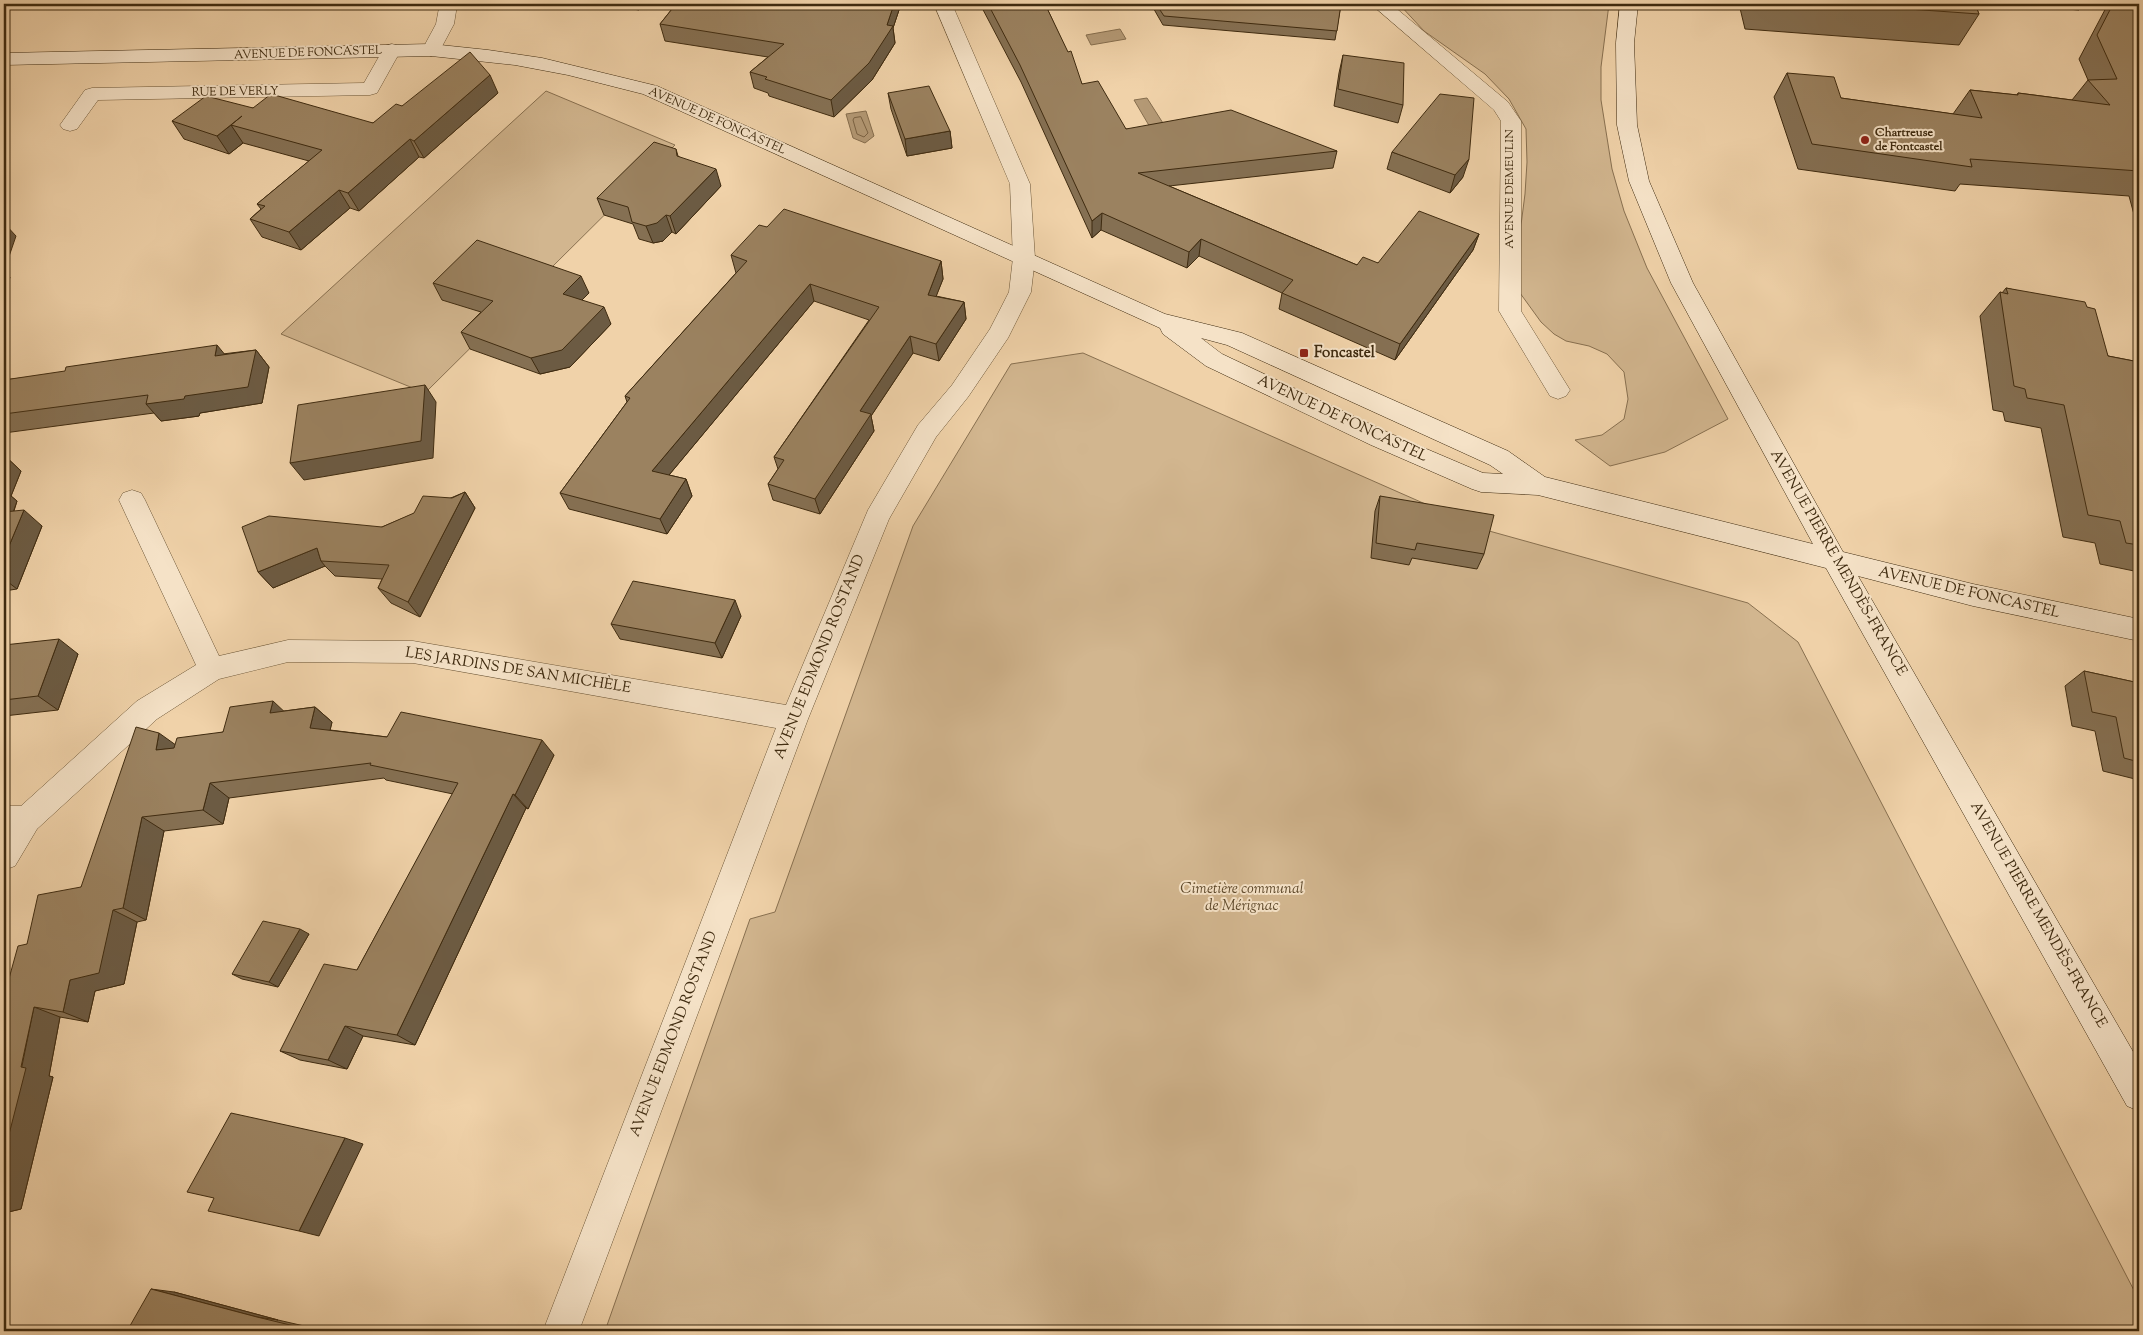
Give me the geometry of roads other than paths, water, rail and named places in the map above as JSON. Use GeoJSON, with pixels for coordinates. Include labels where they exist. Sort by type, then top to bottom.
{"type":"FeatureCollection","features":[{"type":"Feature","properties":{"kind":"street"},"geometry":{"type":"LineString","coordinates":[[431,50],[444,24],[448,5],[445,4]]}},
{"type":"Feature","properties":{"kind":"street","name":"AVENUE EDMOND ROSTAND"},"geometry":{"type":"LineString","coordinates":[[561,1331],[794,719],[877,517],[927,431],[960,390],[1000,332],[1020,292],[1024,258],[1020,184],[943,4]]}},
{"type":"Feature","properties":{"kind":"street","name":"AVENUE DEMEULIN"},"geometry":{"type":"LineString","coordinates":[[1380,4],[1500,106],[1510,120],[1512,138],[1510,176],[1510,311],[1558,390]]}},
{"type":"Feature","properties":{"kind":"street","name":"AVENUE PIERRE MENDÈS-FRANCE"},"geometry":{"type":"LineString","coordinates":[[1629,4],[1625,42],[1627,126],[1639,181],[1682,283],[1835,561],[2139,1094]]}},
{"type":"Feature","properties":{"kind":"street","name":"RUE DE VERLY"},"geometry":{"type":"LineString","coordinates":[[70,125],[92,94],[370,89],[392,50]]}},
{"type":"Feature","properties":{"kind":"street","name":"AVENUE DE FONCASTEL"},"geometry":{"type":"LineString","coordinates":[[4,59],[431,50],[471,52],[524,60],[565,68],[650,90],[965,234],[1024,258],[1159,320],[1214,360],[1380,439],[1481,482],[1538,485],[1973,596],[2139,630]]}},
{"type":"Feature","properties":{"kind":"street"},"geometry":{"type":"LineString","coordinates":[[132,500],[212,669]]}},
{"type":"Feature","properties":{"kind":"street","name":"LES JARDINS DE SAN MICHÈLE"},"geometry":{"type":"LineString","coordinates":[[4,856],[15,819],[147,710],[212,669],[288,650],[413,652],[794,719]]}},
{"type":"Feature","properties":{"kind":"water"},"geometry":{"type":"Polygon","coordinates":[[[1120,29],[1126,39],[1091,45],[1086,35],[1120,29]]]}},
{"type":"Feature","properties":{"kind":"water"},"geometry":{"type":"Polygon","coordinates":[[[1147,98],[1168,131],[1154,134],[1134,100],[1147,98]]]}},
{"type":"Feature","properties":{"kind":"water"},"geometry":{"type":"Polygon","coordinates":[[[866,111],[874,136],[865,143],[853,138],[846,114],[866,111]]]}},
{"type":"Feature","properties":{"kind":"place","name":"Chartreuse de Fontcastel"},"geometry":{"type":"Point","coordinates":[1865,140]}},
{"type":"Feature","properties":{"kind":"place","name":"Foncastel"},"geometry":{"type":"Point","coordinates":[1304,353]}},
{"type":"Feature","properties":{"kind":"park label","name":"Cimetière communal de Mérignac"},"geometry":{"type":"Point","coordinates":[1242,898]}}]}
